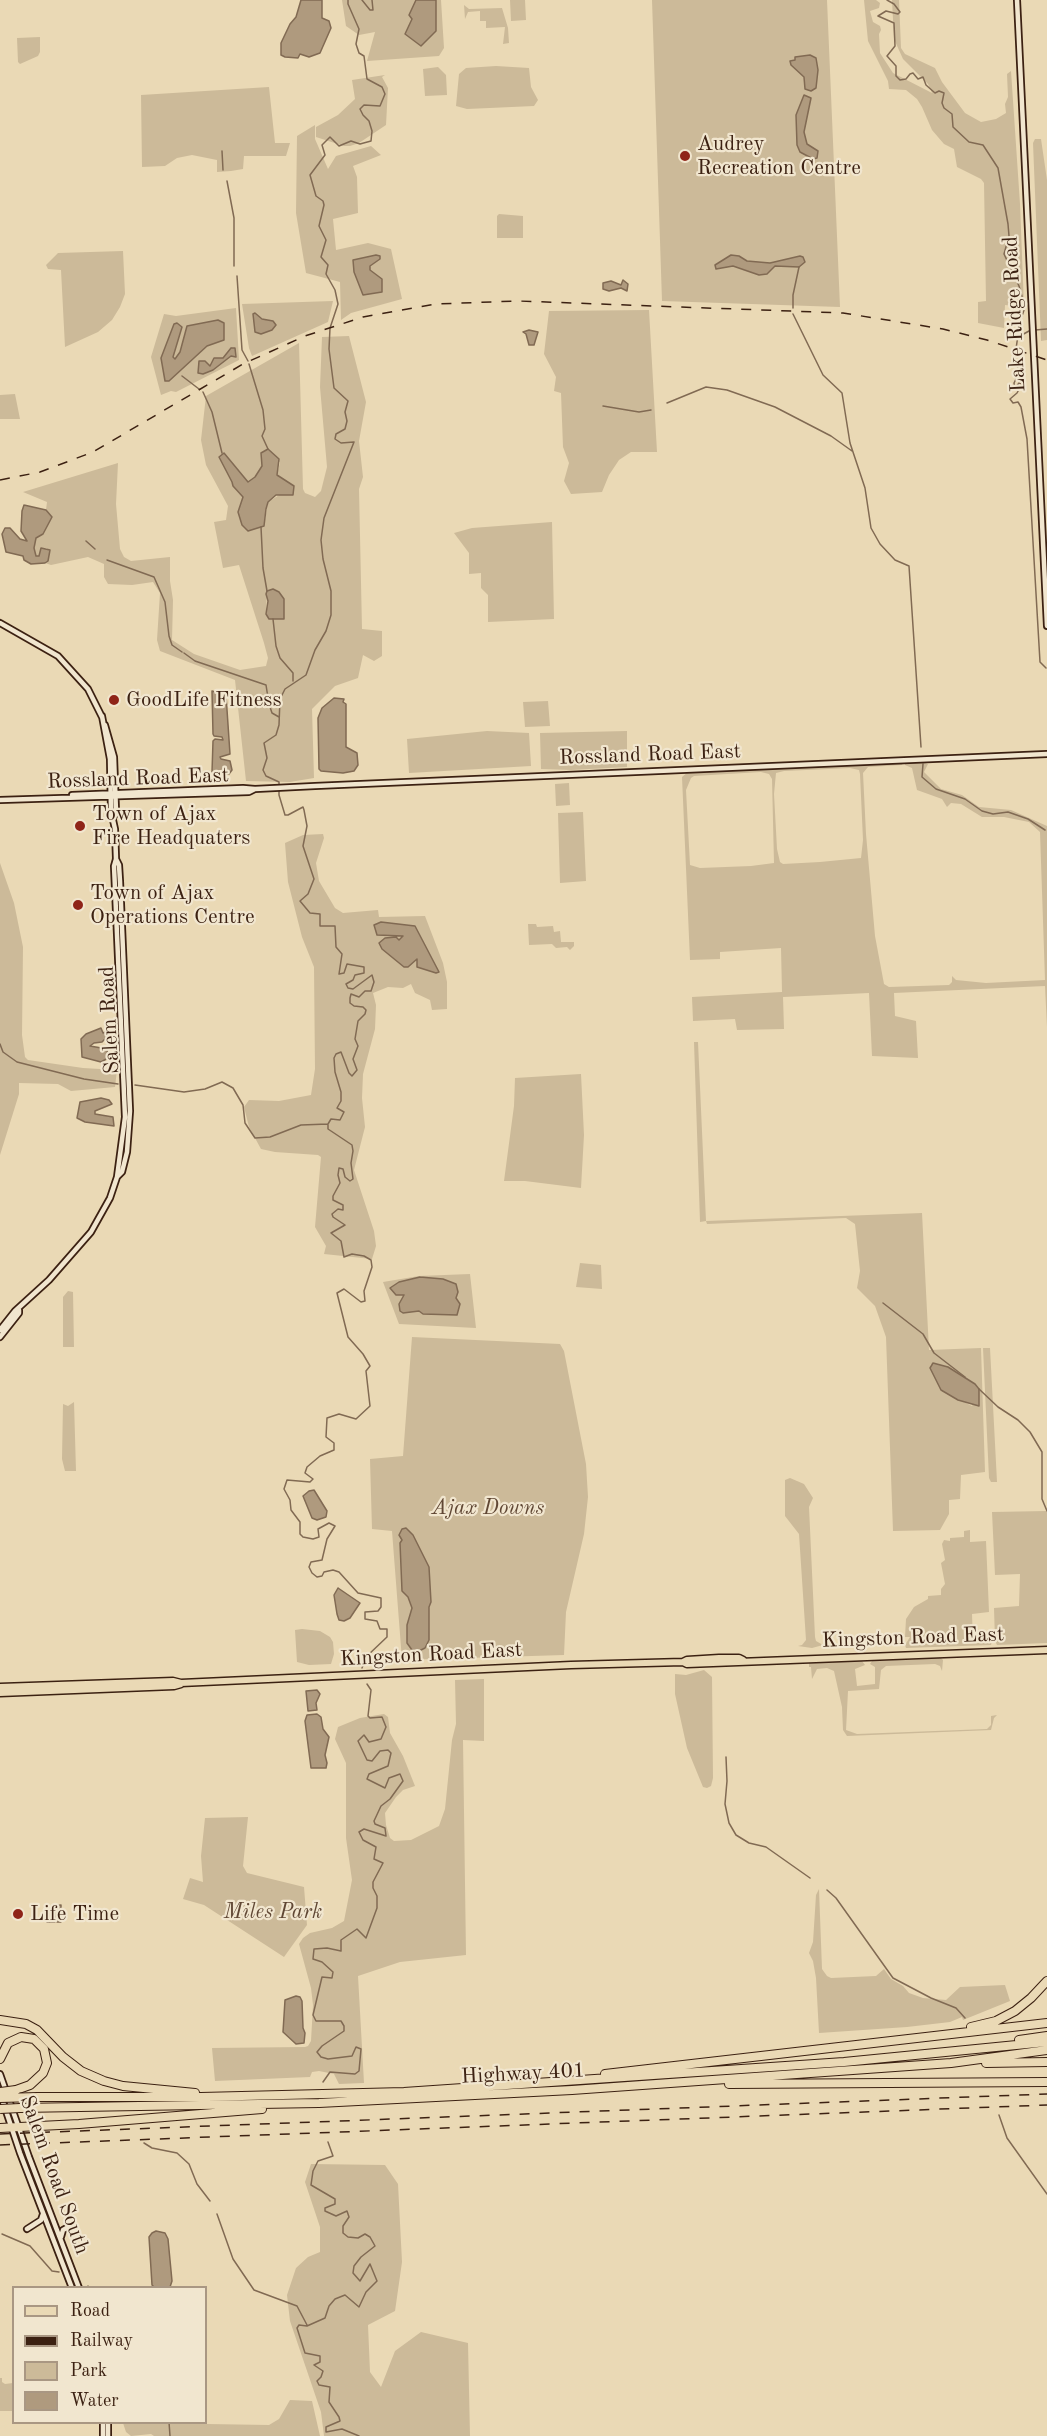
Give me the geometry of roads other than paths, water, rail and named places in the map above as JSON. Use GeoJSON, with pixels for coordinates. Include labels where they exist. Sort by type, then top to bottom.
{"type":"FeatureCollection","features":[{"type":"Feature","properties":{"kind":"highway"},"geometry":{"type":"LineString","coordinates":[[901,2040],[996,2021],[1024,2004],[1047,1981]]}},
{"type":"Feature","properties":{"kind":"highway"},"geometry":{"type":"LineString","coordinates":[[0,2020],[26,2024],[37,2030],[63,2057],[81,2071],[104,2081],[147,2089],[241,2096]]}},
{"type":"Feature","properties":{"kind":"highway"},"geometry":{"type":"LineString","coordinates":[[565,2081],[588,2076],[1047,2023]]}},
{"type":"Feature","properties":{"kind":"highway"},"geometry":{"type":"LineString","coordinates":[[903,2056],[1047,2036]]}},
{"type":"Feature","properties":{"kind":"highway"},"geometry":{"type":"LineString","coordinates":[[0,2059],[5,2046],[17,2038],[34,2039],[44,2049],[47,2063],[43,2073],[30,2085],[0,2094]]}},
{"type":"Feature","properties":{"kind":"highway","name":"Highway 401"},"geometry":{"type":"LineString","coordinates":[[0,2094],[38,2097],[241,2096],[404,2092],[903,2056],[1047,2042]]}},
{"type":"Feature","properties":{"kind":"highway","name":"Highway 401"},"geometry":{"type":"LineString","coordinates":[[0,2109],[319,2103],[701,2082],[951,2063],[1047,2050]]}},
{"type":"Feature","properties":{"kind":"highway"},"geometry":{"type":"LineString","coordinates":[[951,2063],[1047,2062]]}},
{"type":"Feature","properties":{"kind":"highway"},"geometry":{"type":"LineString","coordinates":[[701,2082],[722,2084],[1047,2082]]}},
{"type":"Feature","properties":{"kind":"highway"},"geometry":{"type":"LineString","coordinates":[[0,2128],[289,2108],[319,2103]]}},
{"type":"Feature","properties":{"kind":"main road","name":"Lake Ridge Road"},"geometry":{"type":"LineString","coordinates":[[1017,0],[1047,626]]}},
{"type":"Feature","properties":{"kind":"main road","name":"Salem Road"},"geometry":{"type":"LineString","coordinates":[[0,623],[58,656],[88,689],[108,733],[114,758],[111,811],[114,816],[116,859],[114,866],[125,1117],[117,1177],[110,1198],[91,1232],[49,1280],[0,1330]]}},
{"type":"Feature","properties":{"kind":"main road","name":"Rossland Road East"},"geometry":{"type":"LineString","coordinates":[[0,800],[1047,754]]}},
{"type":"Feature","properties":{"kind":"main road","name":"Salem Road"},"geometry":{"type":"LineString","coordinates":[[0,1337],[19,1310]]}},
{"type":"Feature","properties":{"kind":"main road","name":"Kingston Road East"},"geometry":{"type":"LineString","coordinates":[[0,1687],[181,1683],[571,1665],[683,1662],[698,1664],[1047,1650]]}},
{"type":"Feature","properties":{"kind":"main road","name":"Kingston Road East"},"geometry":{"type":"LineString","coordinates":[[0,1693],[174,1686],[181,1683]]}},
{"type":"Feature","properties":{"kind":"main road","name":"Salem Road South"},"geometry":{"type":"LineString","coordinates":[[0,2074],[14,2127],[43,2214],[71,2286]]}},
{"type":"Feature","properties":{"kind":"main road","name":"Salem Road South"},"geometry":{"type":"LineString","coordinates":[[0,2094],[78,2286]]}},
{"type":"Feature","properties":{"kind":"main road"},"geometry":{"type":"LineString","coordinates":[[27,2229],[41,2220],[43,2214]]}},
{"type":"Feature","properties":{"kind":"main road"},"geometry":{"type":"LineString","coordinates":[[61,2240],[63,2230],[72,2225]]}},
{"type":"Feature","properties":{"kind":"water"},"geometry":{"type":"Polygon","coordinates":[[[301,0],[322,0],[322,18],[329,21],[331,28],[320,53],[309,57],[300,54],[298,58],[285,57],[281,55],[281,43],[296,17],[301,0]]]}},
{"type":"Feature","properties":{"kind":"water"},"geometry":{"type":"Polygon","coordinates":[[[416,0],[436,0],[436,31],[421,46],[405,34],[412,19],[409,15],[416,0]]]}},
{"type":"Feature","properties":{"kind":"water"},"geometry":{"type":"Polygon","coordinates":[[[810,55],[816,58],[818,70],[816,88],[811,91],[805,89],[804,77],[791,65],[790,61],[795,60],[795,57],[810,55]]]}},
{"type":"Feature","properties":{"kind":"water"},"geometry":{"type":"Polygon","coordinates":[[[804,95],[811,98],[804,132],[807,144],[818,151],[817,158],[813,159],[800,152],[797,145],[796,115],[804,95]]]}},
{"type":"Feature","properties":{"kind":"water"},"geometry":{"type":"Polygon","coordinates":[[[731,255],[739,256],[747,261],[770,263],[800,256],[805,262],[799,267],[775,266],[767,274],[759,275],[733,266],[716,269],[715,265],[731,255]]]}},
{"type":"Feature","properties":{"kind":"water"},"geometry":{"type":"Polygon","coordinates":[[[380,256],[380,259],[370,266],[370,270],[382,279],[382,292],[363,295],[354,272],[353,260],[380,256]]]}},
{"type":"Feature","properties":{"kind":"water"},"geometry":{"type":"Polygon","coordinates":[[[623,280],[628,284],[627,291],[621,288],[609,291],[603,289],[603,283],[611,281],[621,285],[623,280]]]}},
{"type":"Feature","properties":{"kind":"water"},"geometry":{"type":"Polygon","coordinates":[[[255,313],[262,319],[273,321],[276,325],[272,330],[261,334],[255,332],[253,314],[255,313]]]}},
{"type":"Feature","properties":{"kind":"water"},"geometry":{"type":"Polygon","coordinates":[[[218,320],[224,323],[224,340],[207,346],[169,381],[165,381],[161,358],[174,324],[177,323],[182,327],[173,357],[175,359],[180,352],[187,326],[218,320]]]}},
{"type":"Feature","properties":{"kind":"water"},"geometry":{"type":"Polygon","coordinates":[[[529,330],[538,332],[534,345],[529,345],[526,334],[523,332],[529,330]]]}},
{"type":"Feature","properties":{"kind":"water"},"geometry":{"type":"Polygon","coordinates":[[[231,348],[235,348],[236,357],[231,356],[213,370],[203,374],[198,373],[199,361],[205,361],[210,366],[214,358],[223,358],[231,348]]]}},
{"type":"Feature","properties":{"kind":"water"},"geometry":{"type":"Polygon","coordinates":[[[268,449],[279,459],[277,475],[294,486],[293,495],[276,495],[268,502],[264,526],[248,531],[242,525],[238,512],[243,497],[233,486],[219,457],[224,453],[248,482],[255,477],[262,466],[261,453],[268,449]]]}},
{"type":"Feature","properties":{"kind":"water"},"geometry":{"type":"Polygon","coordinates":[[[24,505],[46,510],[52,517],[43,534],[36,538],[34,548],[36,556],[39,556],[41,548],[50,550],[48,561],[45,563],[31,564],[24,560],[23,556],[6,552],[2,534],[5,528],[10,528],[20,539],[27,541],[21,531],[24,505]]]}},
{"type":"Feature","properties":{"kind":"water"},"geometry":{"type":"Polygon","coordinates":[[[273,589],[279,592],[284,599],[284,619],[269,619],[266,614],[268,601],[266,594],[267,591],[273,589]]]}},
{"type":"Feature","properties":{"kind":"water"},"geometry":{"type":"Polygon","coordinates":[[[212,691],[226,695],[230,754],[220,757],[230,761],[232,770],[229,774],[212,772],[213,741],[223,740],[222,737],[213,734],[212,691]]]}},
{"type":"Feature","properties":{"kind":"water"},"geometry":{"type":"Polygon","coordinates":[[[334,698],[344,699],[343,702],[346,704],[346,747],[357,753],[358,765],[354,771],[343,773],[319,769],[318,718],[322,708],[334,698]]]}},
{"type":"Feature","properties":{"kind":"water"},"geometry":{"type":"Polygon","coordinates":[[[381,922],[415,926],[439,972],[417,967],[417,959],[408,967],[404,967],[382,949],[379,943],[385,938],[396,937],[399,940],[403,936],[377,935],[374,925],[381,922]]]}},
{"type":"Feature","properties":{"kind":"water"},"geometry":{"type":"Polygon","coordinates":[[[101,1028],[103,1033],[108,1031],[108,1036],[102,1042],[90,1046],[107,1049],[108,1058],[101,1062],[82,1057],[81,1039],[86,1034],[101,1028]]]}},
{"type":"Feature","properties":{"kind":"water"},"geometry":{"type":"Polygon","coordinates":[[[101,1098],[109,1100],[112,1104],[95,1111],[95,1114],[113,1117],[114,1126],[85,1122],[77,1118],[80,1102],[101,1098]]]}},
{"type":"Feature","properties":{"kind":"water"},"geometry":{"type":"Polygon","coordinates":[[[420,1277],[443,1279],[456,1284],[458,1292],[456,1298],[460,1304],[457,1315],[400,1311],[399,1304],[404,1295],[396,1295],[390,1288],[399,1282],[420,1277]]]}},
{"type":"Feature","properties":{"kind":"water"},"geometry":{"type":"Polygon","coordinates":[[[933,1363],[948,1367],[975,1384],[979,1389],[979,1406],[958,1400],[941,1390],[930,1368],[933,1363]]]}},
{"type":"Feature","properties":{"kind":"water"},"geometry":{"type":"Polygon","coordinates":[[[314,1490],[327,1511],[326,1517],[317,1520],[312,1518],[303,1496],[314,1490]]]}},
{"type":"Feature","properties":{"kind":"water"},"geometry":{"type":"Polygon","coordinates":[[[406,1528],[413,1535],[429,1567],[431,1602],[429,1640],[425,1648],[419,1651],[412,1650],[407,1643],[407,1625],[412,1608],[408,1597],[402,1591],[400,1543],[402,1540],[399,1535],[402,1529],[406,1528]]]}},
{"type":"Feature","properties":{"kind":"water"},"geometry":{"type":"Polygon","coordinates":[[[338,1588],[360,1603],[350,1618],[344,1621],[339,1620],[337,1614],[334,1595],[338,1588]]]}},
{"type":"Feature","properties":{"kind":"water"},"geometry":{"type":"Polygon","coordinates":[[[317,1690],[320,1694],[316,1703],[317,1710],[308,1711],[306,1691],[317,1690]]]}},
{"type":"Feature","properties":{"kind":"water"},"geometry":{"type":"Polygon","coordinates":[[[317,1714],[321,1717],[323,1729],[329,1737],[325,1755],[326,1768],[311,1768],[305,1721],[307,1715],[317,1714]]]}},
{"type":"Feature","properties":{"kind":"water"},"geometry":{"type":"Polygon","coordinates":[[[61,1905],[61,1909],[56,1911],[61,1911],[61,1922],[57,1922],[56,1916],[55,1922],[47,1922],[48,1911],[53,1906],[61,1905]]]}},
{"type":"Feature","properties":{"kind":"water"},"geometry":{"type":"Polygon","coordinates":[[[296,1996],[302,2001],[305,2033],[304,2043],[296,2044],[283,2032],[285,2000],[296,1996]]]}},
{"type":"Feature","properties":{"kind":"water"},"geometry":{"type":"Polygon","coordinates":[[[156,2231],[165,2233],[168,2239],[172,2281],[170,2286],[152,2285],[149,2237],[156,2231]]]}},
{"type":"Feature","properties":{"kind":"waterway"},"geometry":{"type":"LineString","coordinates":[[135,1085],[184,1092],[205,1089],[222,1082],[233,1088],[243,1105],[245,1123],[255,1138],[270,1137],[301,1125],[328,1124],[331,1119],[340,1120],[344,1112],[337,1108],[341,1101],[341,1092],[335,1072],[336,1054],[341,1052],[352,1076],[357,1070],[353,1059],[358,1046],[355,1039],[358,1021],[366,1010],[363,1007],[354,1006],[350,1003],[350,998],[351,994],[359,997],[365,991],[371,991],[374,982],[372,975],[353,989],[348,988],[346,984],[353,980],[355,975],[364,973],[364,967],[347,964],[344,973],[339,974],[342,954],[336,947],[335,926],[320,926],[320,914],[310,913],[300,901],[308,894],[314,879],[303,846],[307,826],[304,810],[303,807],[285,815],[279,795],[279,782],[266,776],[263,770],[267,758],[264,743],[276,735],[279,725],[280,699],[285,689],[306,675],[331,615],[331,591],[321,540],[324,518],[354,442],[341,443],[335,439],[336,434],[345,429],[347,421],[345,412],[348,401],[334,388],[329,349],[330,328],[338,304],[335,290],[326,274],[328,265],[321,257],[326,240],[319,226],[324,205],[323,201],[316,196],[310,175],[325,155],[322,145],[330,137],[339,146],[351,141],[360,144],[371,141],[372,131],[369,121],[360,109],[364,105],[380,106],[385,94],[382,87],[367,79],[364,56],[359,53],[356,44],[359,29],[348,0]]}},
{"type":"Feature","properties":{"kind":"waterway"},"geometry":{"type":"LineString","coordinates":[[362,0],[370,10],[373,10],[372,0]]}},
{"type":"Feature","properties":{"kind":"waterway"},"geometry":{"type":"LineString","coordinates":[[887,0],[894,4],[900,12],[898,14],[886,11],[878,16],[894,23],[895,46],[887,56],[896,66],[896,76],[900,80],[906,79],[913,73],[918,79],[923,77],[926,85],[935,93],[939,91],[944,93],[942,103],[944,108],[952,114],[953,127],[969,142],[983,145],[998,168],[1009,236],[1004,254],[1019,286],[1025,307],[1022,316]]}},
{"type":"Feature","properties":{"kind":"waterway"},"geometry":{"type":"LineString","coordinates":[[222,151],[223,170]]}},
{"type":"Feature","properties":{"kind":"waterway"},"geometry":{"type":"LineString","coordinates":[[227,181],[234,218],[234,266]]}},
{"type":"Feature","properties":{"kind":"waterway"},"geometry":{"type":"LineString","coordinates":[[793,308],[793,295],[799,267]]}},
{"type":"Feature","properties":{"kind":"waterway"},"geometry":{"type":"LineString","coordinates":[[237,276],[242,350],[248,361]]}},
{"type":"Feature","properties":{"kind":"waterway"},"geometry":{"type":"LineString","coordinates":[[793,314],[823,375],[842,393],[850,443],[865,488],[871,528],[880,544],[895,560],[909,566],[921,747]]}},
{"type":"Feature","properties":{"kind":"waterway"},"geometry":{"type":"LineString","coordinates":[[1016,349],[1020,321]]}},
{"type":"Feature","properties":{"kind":"waterway"},"geometry":{"type":"LineString","coordinates":[[1035,330],[1047,329]]}},
{"type":"Feature","properties":{"kind":"waterway"},"geometry":{"type":"LineString","coordinates":[[1020,336],[1029,331]]}},
{"type":"Feature","properties":{"kind":"waterway"},"geometry":{"type":"LineString","coordinates":[[1016,353],[1014,361],[1020,371],[1014,383],[1015,388],[1019,383],[1022,384],[1010,399],[1013,403],[1018,402],[1021,407],[1027,439],[1040,662],[1046,668]]}},
{"type":"Feature","properties":{"kind":"waterway"},"geometry":{"type":"LineString","coordinates":[[249,364],[263,410],[265,429],[262,436],[268,449]]}},
{"type":"Feature","properties":{"kind":"waterway"},"geometry":{"type":"LineString","coordinates":[[182,376],[199,389]]}},
{"type":"Feature","properties":{"kind":"waterway"},"geometry":{"type":"LineString","coordinates":[[667,403],[706,387],[727,390],[775,407],[831,436],[852,451]]}},
{"type":"Feature","properties":{"kind":"waterway"},"geometry":{"type":"LineString","coordinates":[[203,392],[212,412],[222,453]]}},
{"type":"Feature","properties":{"kind":"waterway"},"geometry":{"type":"LineString","coordinates":[[603,406],[639,412],[651,410]]}},
{"type":"Feature","properties":{"kind":"waterway"},"geometry":{"type":"LineString","coordinates":[[261,527],[263,568],[267,591]]}},
{"type":"Feature","properties":{"kind":"waterway"},"geometry":{"type":"LineString","coordinates":[[86,541],[95,549]]}},
{"type":"Feature","properties":{"kind":"waterway"},"geometry":{"type":"LineString","coordinates":[[107,560],[154,577],[165,602],[172,645],[182,652]]}},
{"type":"Feature","properties":{"kind":"waterway"},"geometry":{"type":"LineString","coordinates":[[273,619],[276,646],[280,658],[293,673],[293,681]]}},
{"type":"Feature","properties":{"kind":"waterway"},"geometry":{"type":"LineString","coordinates":[[184,653],[195,661],[266,685],[272,713],[279,717]]}},
{"type":"Feature","properties":{"kind":"waterway"},"geometry":{"type":"LineString","coordinates":[[923,764],[922,777],[936,789],[965,799],[982,811],[993,814],[1008,812],[1028,819],[1045,830]]}},
{"type":"Feature","properties":{"kind":"waterway"},"geometry":{"type":"LineString","coordinates":[[0,1044],[3,1052],[17,1062],[84,1079],[118,1084]]}},
{"type":"Feature","properties":{"kind":"waterway"},"geometry":{"type":"LineString","coordinates":[[328,1125],[328,1129],[352,1145],[353,1151],[351,1163],[353,1179],[350,1181],[345,1177],[343,1169],[339,1168],[340,1183],[333,1196],[333,1200],[343,1205],[343,1210],[338,1209],[332,1214],[333,1217],[345,1225],[331,1233],[341,1241],[344,1257],[352,1254],[371,1260],[372,1267],[364,1291],[365,1301],[361,1302],[344,1289],[337,1293],[348,1337],[370,1366],[366,1371],[370,1406],[356,1419],[339,1414],[327,1418],[326,1437],[334,1443],[334,1450],[320,1456],[307,1467],[305,1473],[313,1479],[310,1482],[287,1480],[284,1489],[290,1500],[291,1510],[300,1522],[300,1534],[303,1537],[313,1539],[319,1537],[318,1529],[329,1523],[335,1526],[327,1539],[322,1560],[311,1562],[309,1567],[312,1573],[317,1577],[322,1576],[324,1572],[333,1570],[339,1572],[358,1593],[381,1598],[381,1607],[378,1611],[365,1612],[365,1619],[377,1621],[380,1629],[387,1629],[387,1637],[367,1656],[362,1668]]}},
{"type":"Feature","properties":{"kind":"waterway"},"geometry":{"type":"LineString","coordinates":[[883,1303],[923,1334],[934,1353],[965,1377]]}},
{"type":"Feature","properties":{"kind":"waterway"},"geometry":{"type":"LineString","coordinates":[[979,1389],[998,1407],[1018,1420],[1030,1432],[1042,1452],[1042,1499],[1047,1511]]}},
{"type":"Feature","properties":{"kind":"waterway"},"geometry":{"type":"LineString","coordinates":[[323,2082],[330,2072],[355,2074],[359,2071],[361,2049],[356,2047],[352,2056],[328,2059],[321,2057],[317,2052],[344,2031],[344,2026],[341,2021],[316,2021],[313,2015],[322,1977],[332,1978],[333,1972],[322,1962],[313,1959],[314,1949],[327,1948],[341,1951],[341,1940],[357,1929],[366,1938],[377,1908],[377,1896],[373,1882],[383,1863],[374,1859],[376,1847],[363,1840],[359,1832],[364,1829],[386,1836],[385,1828],[375,1824],[374,1821],[381,1806],[390,1799],[403,1781],[400,1774],[389,1778],[385,1788],[367,1779],[369,1774],[388,1766],[391,1753],[388,1750],[380,1751],[372,1761],[367,1760],[358,1741],[364,1735],[369,1742],[381,1739],[386,1727],[382,1717],[370,1718],[368,1716],[371,1690],[367,1684]]}},
{"type":"Feature","properties":{"kind":"waterway"},"geometry":{"type":"LineString","coordinates":[[726,1757],[725,1804],[729,1823],[736,1835],[749,1843],[766,1847],[810,1878]]}},
{"type":"Feature","properties":{"kind":"waterway"},"geometry":{"type":"LineString","coordinates":[[827,1890],[836,1898],[893,1978],[956,2008],[965,2018]]}},
{"type":"Feature","properties":{"kind":"waterway"},"geometry":{"type":"LineString","coordinates":[[999,2115],[1007,2138],[1047,2194]]}},
{"type":"Feature","properties":{"kind":"waterway"},"geometry":{"type":"LineString","coordinates":[[328,2142],[333,2156],[318,2161],[313,2171],[311,2185],[335,2199],[335,2204],[325,2208],[325,2211],[336,2216],[347,2211],[349,2217],[343,2226],[343,2233],[348,2237],[358,2238],[365,2234],[370,2237],[375,2246],[361,2257],[354,2266],[353,2273],[360,2281],[370,2264],[377,2281],[366,2292],[359,2307],[345,2295],[335,2299],[329,2306],[325,2318],[307,2326],[299,2325],[297,2328],[305,2353],[320,2356],[320,2362],[314,2365],[323,2371],[317,2381],[319,2385],[330,2387],[329,2402],[339,2417],[340,2421],[326,2427],[326,2432],[342,2429],[359,2436]]}},
{"type":"Feature","properties":{"kind":"waterway"},"geometry":{"type":"LineString","coordinates":[[144,2143],[152,2148],[177,2153],[189,2164],[197,2184],[210,2201]]}},
{"type":"Feature","properties":{"kind":"waterway"},"geometry":{"type":"LineString","coordinates":[[217,2214],[233,2259],[254,2290],[297,2306],[307,2325]]}},
{"type":"Feature","properties":{"kind":"waterway"},"geometry":{"type":"LineString","coordinates":[[2,2234],[30,2246],[52,2271],[59,2272]]}},
{"type":"Feature","properties":{"kind":"waterway"},"geometry":{"type":"LineString","coordinates":[[169,2424],[170,2436]]}},
{"type":"Feature","properties":{"kind":"railway"},"geometry":{"type":"LineString","coordinates":[[0,480],[40,472],[93,452],[243,364],[305,336],[363,317],[436,304],[518,301],[843,313],[943,329],[987,340],[1047,360]]}},
{"type":"Feature","properties":{"kind":"railway"},"geometry":{"type":"LineString","coordinates":[[0,2134],[1047,2094]]}},
{"type":"Feature","properties":{"kind":"railway"},"geometry":{"type":"LineString","coordinates":[[0,2145],[1047,2105]]}},
{"type":"Feature","properties":{"kind":"place","name":"Audrey Recreation Centre"},"geometry":{"type":"Point","coordinates":[685,156]}},
{"type":"Feature","properties":{"kind":"place","name":"GoodLife Fitness"},"geometry":{"type":"Point","coordinates":[114,700]}},
{"type":"Feature","properties":{"kind":"place","name":"Town of Ajax Fire Headquaters"},"geometry":{"type":"Point","coordinates":[80,826]}},
{"type":"Feature","properties":{"kind":"place","name":"Town of Ajax Operations Centre"},"geometry":{"type":"Point","coordinates":[78,905]}},
{"type":"Feature","properties":{"kind":"place","name":"Life Time"},"geometry":{"type":"Point","coordinates":[18,1914]}},
{"type":"Feature","properties":{"kind":"park label","name":"Ajax Downs"},"geometry":{"type":"Point","coordinates":[488,1508]}},
{"type":"Feature","properties":{"kind":"park label","name":"Miles Park"},"geometry":{"type":"Point","coordinates":[273,1912]}}]}
